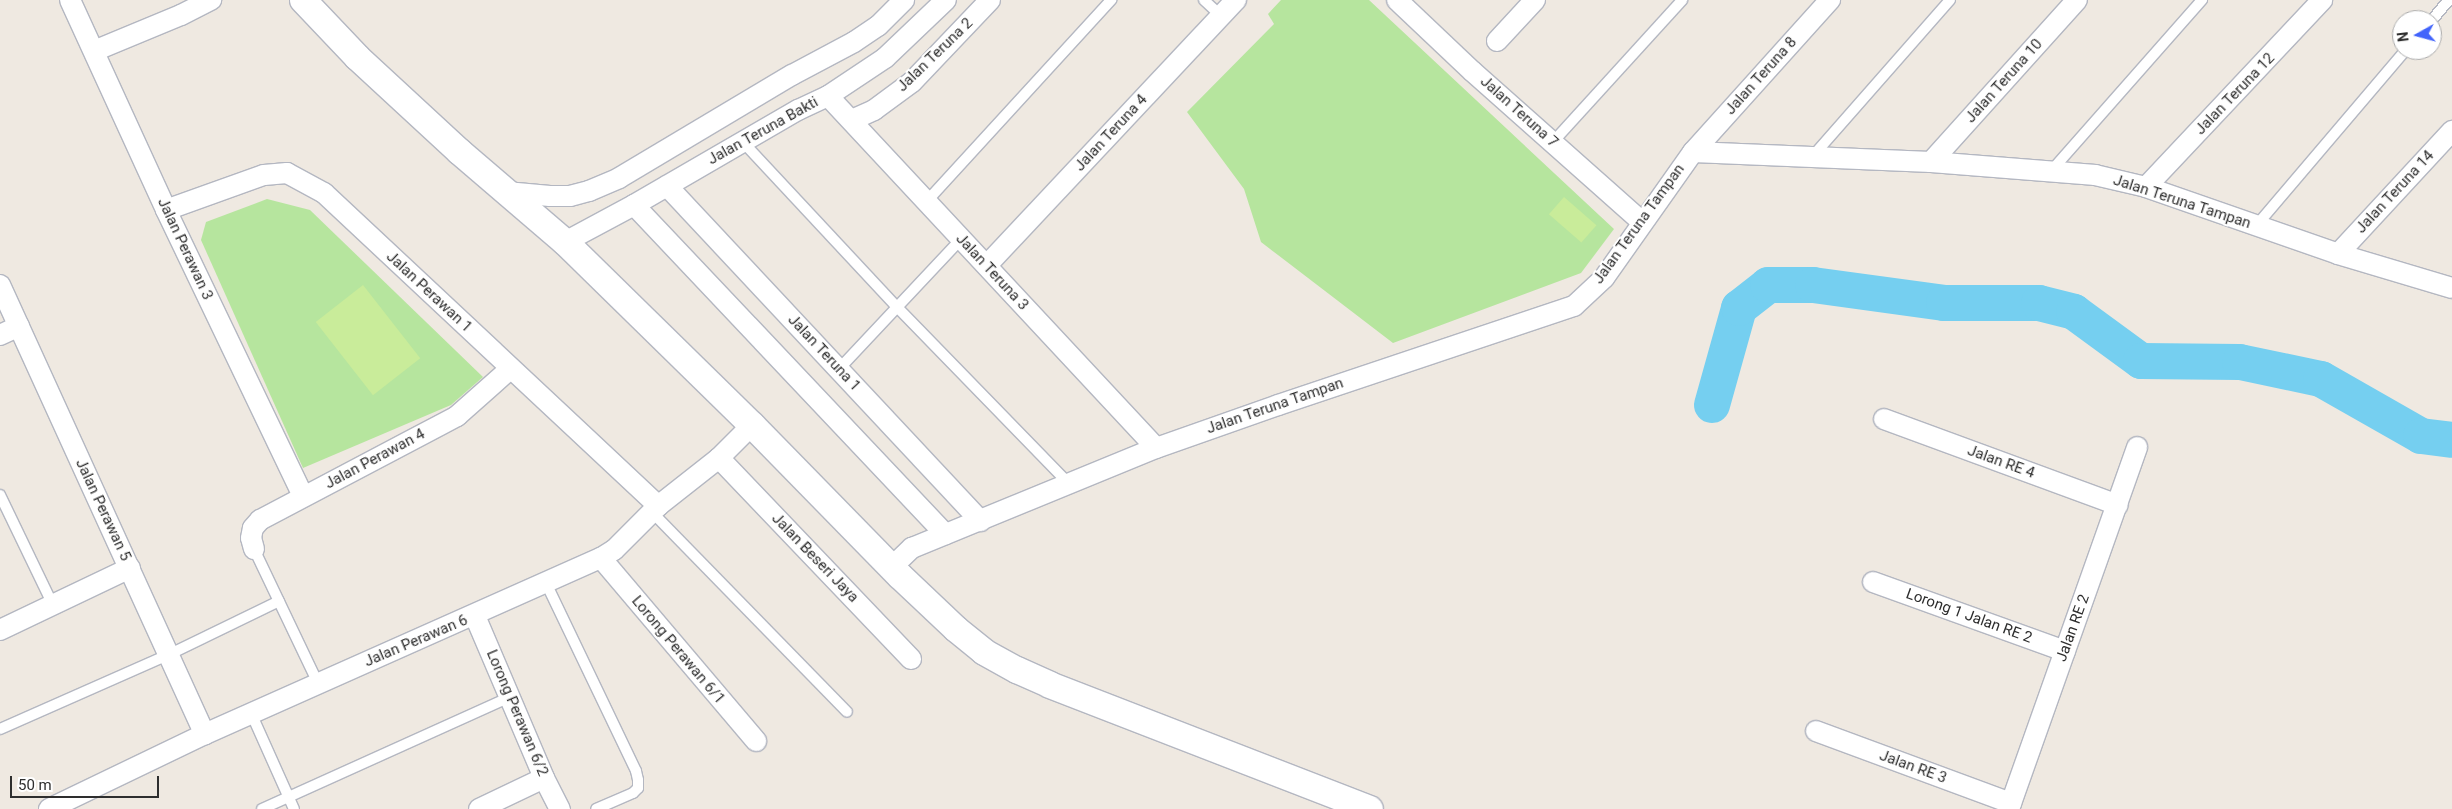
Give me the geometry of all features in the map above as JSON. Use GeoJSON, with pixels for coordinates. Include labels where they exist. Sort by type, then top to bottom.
{"type":"FeatureCollection","features":[{"type":"Feature","properties":{"kind":"street","name":"Jalan Perawan 3"},"geometry":{"type":"LineString","coordinates":[[70,0],[166,210],[303,496]]}},
{"type":"Feature","properties":{"kind":"street"},"geometry":{"type":"LineString","coordinates":[[94,51],[181,16],[211,0]]}},
{"type":"Feature","properties":{"kind":"street"},"geometry":{"type":"LineString","coordinates":[[303,0],[357,57],[506,192],[565,242],[752,425],[892,567],[956,629],[984,652],[1017,670],[1370,809]]}},
{"type":"Feature","properties":{"kind":"street"},"geometry":{"type":"LineString","coordinates":[[506,192],[570,196],[619,178],[792,75],[854,42],[878,26],[904,0]]}},
{"type":"Feature","properties":{"kind":"street","name":"Jalan Teruna Bakti"},"geometry":{"type":"LineString","coordinates":[[565,242],[634,205],[742,141],[828,96],[885,58],[946,0]]}},
{"type":"Feature","properties":{"kind":"street","name":"Jalan Teruna 2"},"geometry":{"type":"LineString","coordinates":[[852,120],[874,110],[912,82],[990,0]]}},
{"type":"Feature","properties":{"kind":"street","name":"Jalan Teruna 4"},"geometry":{"type":"LineString","coordinates":[[987,265],[1236,0]]}},
{"type":"Feature","properties":{"kind":"street","name":"Jalan Teruna 7"},"geometry":{"type":"LineString","coordinates":[[1397,0],[1642,222]]}},
{"type":"Feature","properties":{"kind":"street"},"geometry":{"type":"LineString","coordinates":[[1497,41],[1535,0]]}},
{"type":"Feature","properties":{"kind":"street","name":"Jalan Teruna 8"},"geometry":{"type":"LineString","coordinates":[[1693,152],[1830,0]]}},
{"type":"Feature","properties":{"kind":"street","name":"Jalan Teruna 10"},"geometry":{"type":"LineString","coordinates":[[1931,162],[2078,0]]}},
{"type":"Feature","properties":{"kind":"street","name":"Jalan Teruna 12"},"geometry":{"type":"LineString","coordinates":[[2146,187],[2322,0]]}},
{"type":"Feature","properties":{"kind":"street","name":"Jalan Teruna 3"},"geometry":{"type":"LineString","coordinates":[[828,96],[1156,448]]}},
{"type":"Feature","properties":{"kind":"street","name":"Jalan Teruna 14"},"geometry":{"type":"LineString","coordinates":[[2338,254],[2452,131]]}},
{"type":"Feature","properties":{"kind":"street","name":"Jalan Teruna Tampan"},"geometry":{"type":"LineString","coordinates":[[892,567],[912,548],[1156,448],[1278,404],[1574,306],[1604,278],[1693,152],[1931,162],[2095,174],[2146,187],[2256,227],[2452,288]]}},
{"type":"Feature","properties":{"kind":"street","name":"Jalan Perawan 1"},"geometry":{"type":"LineString","coordinates":[[166,210],[264,176],[286,173],[324,194],[510,368],[655,509]]}},
{"type":"Feature","properties":{"kind":"street","name":"Jalan Teruna 1"},"geometry":{"type":"LineString","coordinates":[[667,186],[981,521]]}},
{"type":"Feature","properties":{"kind":"street"},"geometry":{"type":"LineString","coordinates":[[634,205],[945,534]]}},
{"type":"Feature","properties":{"kind":"street","name":"Jalan Perawan 5"},"geometry":{"type":"LineString","coordinates":[[0,285],[205,734]]}},
{"type":"Feature","properties":{"kind":"street"},"geometry":{"type":"LineString","coordinates":[[0,335],[19,326]]}},
{"type":"Feature","properties":{"kind":"street","name":"Jalan Perawan 4"},"geometry":{"type":"LineString","coordinates":[[254,549],[251,538],[257,524],[303,496],[457,416],[510,368]]}},
{"type":"Feature","properties":{"kind":"street","name":"Jalan RE 4"},"geometry":{"type":"LineString","coordinates":[[1884,419],[2118,505]]}},
{"type":"Feature","properties":{"kind":"street","name":"Jalan Perawan 6"},"geometry":{"type":"LineString","coordinates":[[49,809],[205,734],[475,616],[601,558],[614,550],[655,509],[718,458],[752,425]]}},
{"type":"Feature","properties":{"kind":"street","name":"Jalan RE 2"},"geometry":{"type":"LineString","coordinates":[[2010,806],[2137,447]]}},
{"type":"Feature","properties":{"kind":"street","name":"Jalan Beseri Jaya"},"geometry":{"type":"LineString","coordinates":[[718,458],[911,659]]}},
{"type":"Feature","properties":{"kind":"street","name":"Lorong Perawan 6/1"},"geometry":{"type":"LineString","coordinates":[[601,558],[756,742]]}},
{"type":"Feature","properties":{"kind":"street"},"geometry":{"type":"LineString","coordinates":[[0,630],[130,568]]}},
{"type":"Feature","properties":{"kind":"street","name":"Lorong 1 Jalan RE 2"},"geometry":{"type":"LineString","coordinates":[[1873,582],[2065,651]]}},
{"type":"Feature","properties":{"kind":"street","name":"Lorong Perawan 6/2"},"geometry":{"type":"LineString","coordinates":[[475,616],[544,778],[560,809]]}},
{"type":"Feature","properties":{"kind":"street","name":"Jalan RE 3"},"geometry":{"type":"LineString","coordinates":[[1816,731],[2010,806]]}},
{"type":"Feature","properties":{"kind":"street"},"geometry":{"type":"LineString","coordinates":[[479,809],[544,778]]}},
{"type":"Feature","properties":{"kind":"lane"},"geometry":{"type":"LineString","coordinates":[[927,201],[1111,0]]}},
{"type":"Feature","properties":{"kind":"lane"},"geometry":{"type":"LineString","coordinates":[[1204,0],[1221,16]]}},
{"type":"Feature","properties":{"kind":"lane"},"geometry":{"type":"LineString","coordinates":[[1553,142],[1682,0]]}},
{"type":"Feature","properties":{"kind":"lane"},"geometry":{"type":"LineString","coordinates":[[1811,157],[1950,0]]}},
{"type":"Feature","properties":{"kind":"lane"},"geometry":{"type":"LineString","coordinates":[[2052,170],[2202,0]]}},
{"type":"Feature","properties":{"kind":"lane"},"geometry":{"type":"LineString","coordinates":[[2440,10],[2449,0]]}},
{"type":"Feature","properties":{"kind":"lane"},"geometry":{"type":"LineString","coordinates":[[2256,227],[2398,60]]}},
{"type":"Feature","properties":{"kind":"lane"},"geometry":{"type":"LineString","coordinates":[[742,141],[897,307],[1070,484]]}},
{"type":"Feature","properties":{"kind":"lane"},"geometry":{"type":"LineString","coordinates":[[839,369],[961,239]]}},
{"type":"Feature","properties":{"kind":"lane"},"geometry":{"type":"LineString","coordinates":[[0,495],[53,604]]}},
{"type":"Feature","properties":{"kind":"lane"},"geometry":{"type":"LineString","coordinates":[[655,509],[847,712]]}},
{"type":"Feature","properties":{"kind":"lane"},"geometry":{"type":"LineString","coordinates":[[254,549],[318,683]]}},
{"type":"Feature","properties":{"kind":"lane"},"geometry":{"type":"LineString","coordinates":[[546,583],[636,771],[638,780],[638,788],[633,793],[596,809]]}},
{"type":"Feature","properties":{"kind":"lane"},"geometry":{"type":"LineString","coordinates":[[0,729],[170,654],[279,601]]}},
{"type":"Feature","properties":{"kind":"lane"},"geometry":{"type":"LineString","coordinates":[[262,809],[510,697]]}},
{"type":"Feature","properties":{"kind":"lane"},"geometry":{"type":"LineString","coordinates":[[252,713],[294,809]]}},
{"type":"Feature","properties":{"kind":"green space"},"geometry":{"type":"Polygon","coordinates":[[[1281,0],[1369,0],[1614,229],[1581,273],[1393,343],[1261,242],[1244,189],[1187,112],[1274,24],[1268,14],[1281,0]]]}},
{"type":"Feature","properties":{"kind":"green space"},"geometry":{"type":"Polygon","coordinates":[[[1564,197],[1596,225],[1581,243],[1549,214],[1564,197]]]}},
{"type":"Feature","properties":{"kind":"green space"},"geometry":{"type":"Polygon","coordinates":[[[267,199],[310,210],[483,377],[451,405],[303,468],[201,240],[206,222],[267,199]]]}},
{"type":"Feature","properties":{"kind":"green space"},"geometry":{"type":"Polygon","coordinates":[[[363,285],[420,358],[373,395],[316,322],[363,285]]]}},
{"type":"Feature","properties":{"kind":"waterway"},"geometry":{"type":"LineString","coordinates":[[1712,405],[1739,308],[1768,285],[1813,285],[1944,303],[2039,303],[2074,312],[2141,361],[2240,362],[2321,379],[2421,436],[2452,440]]}}]}
